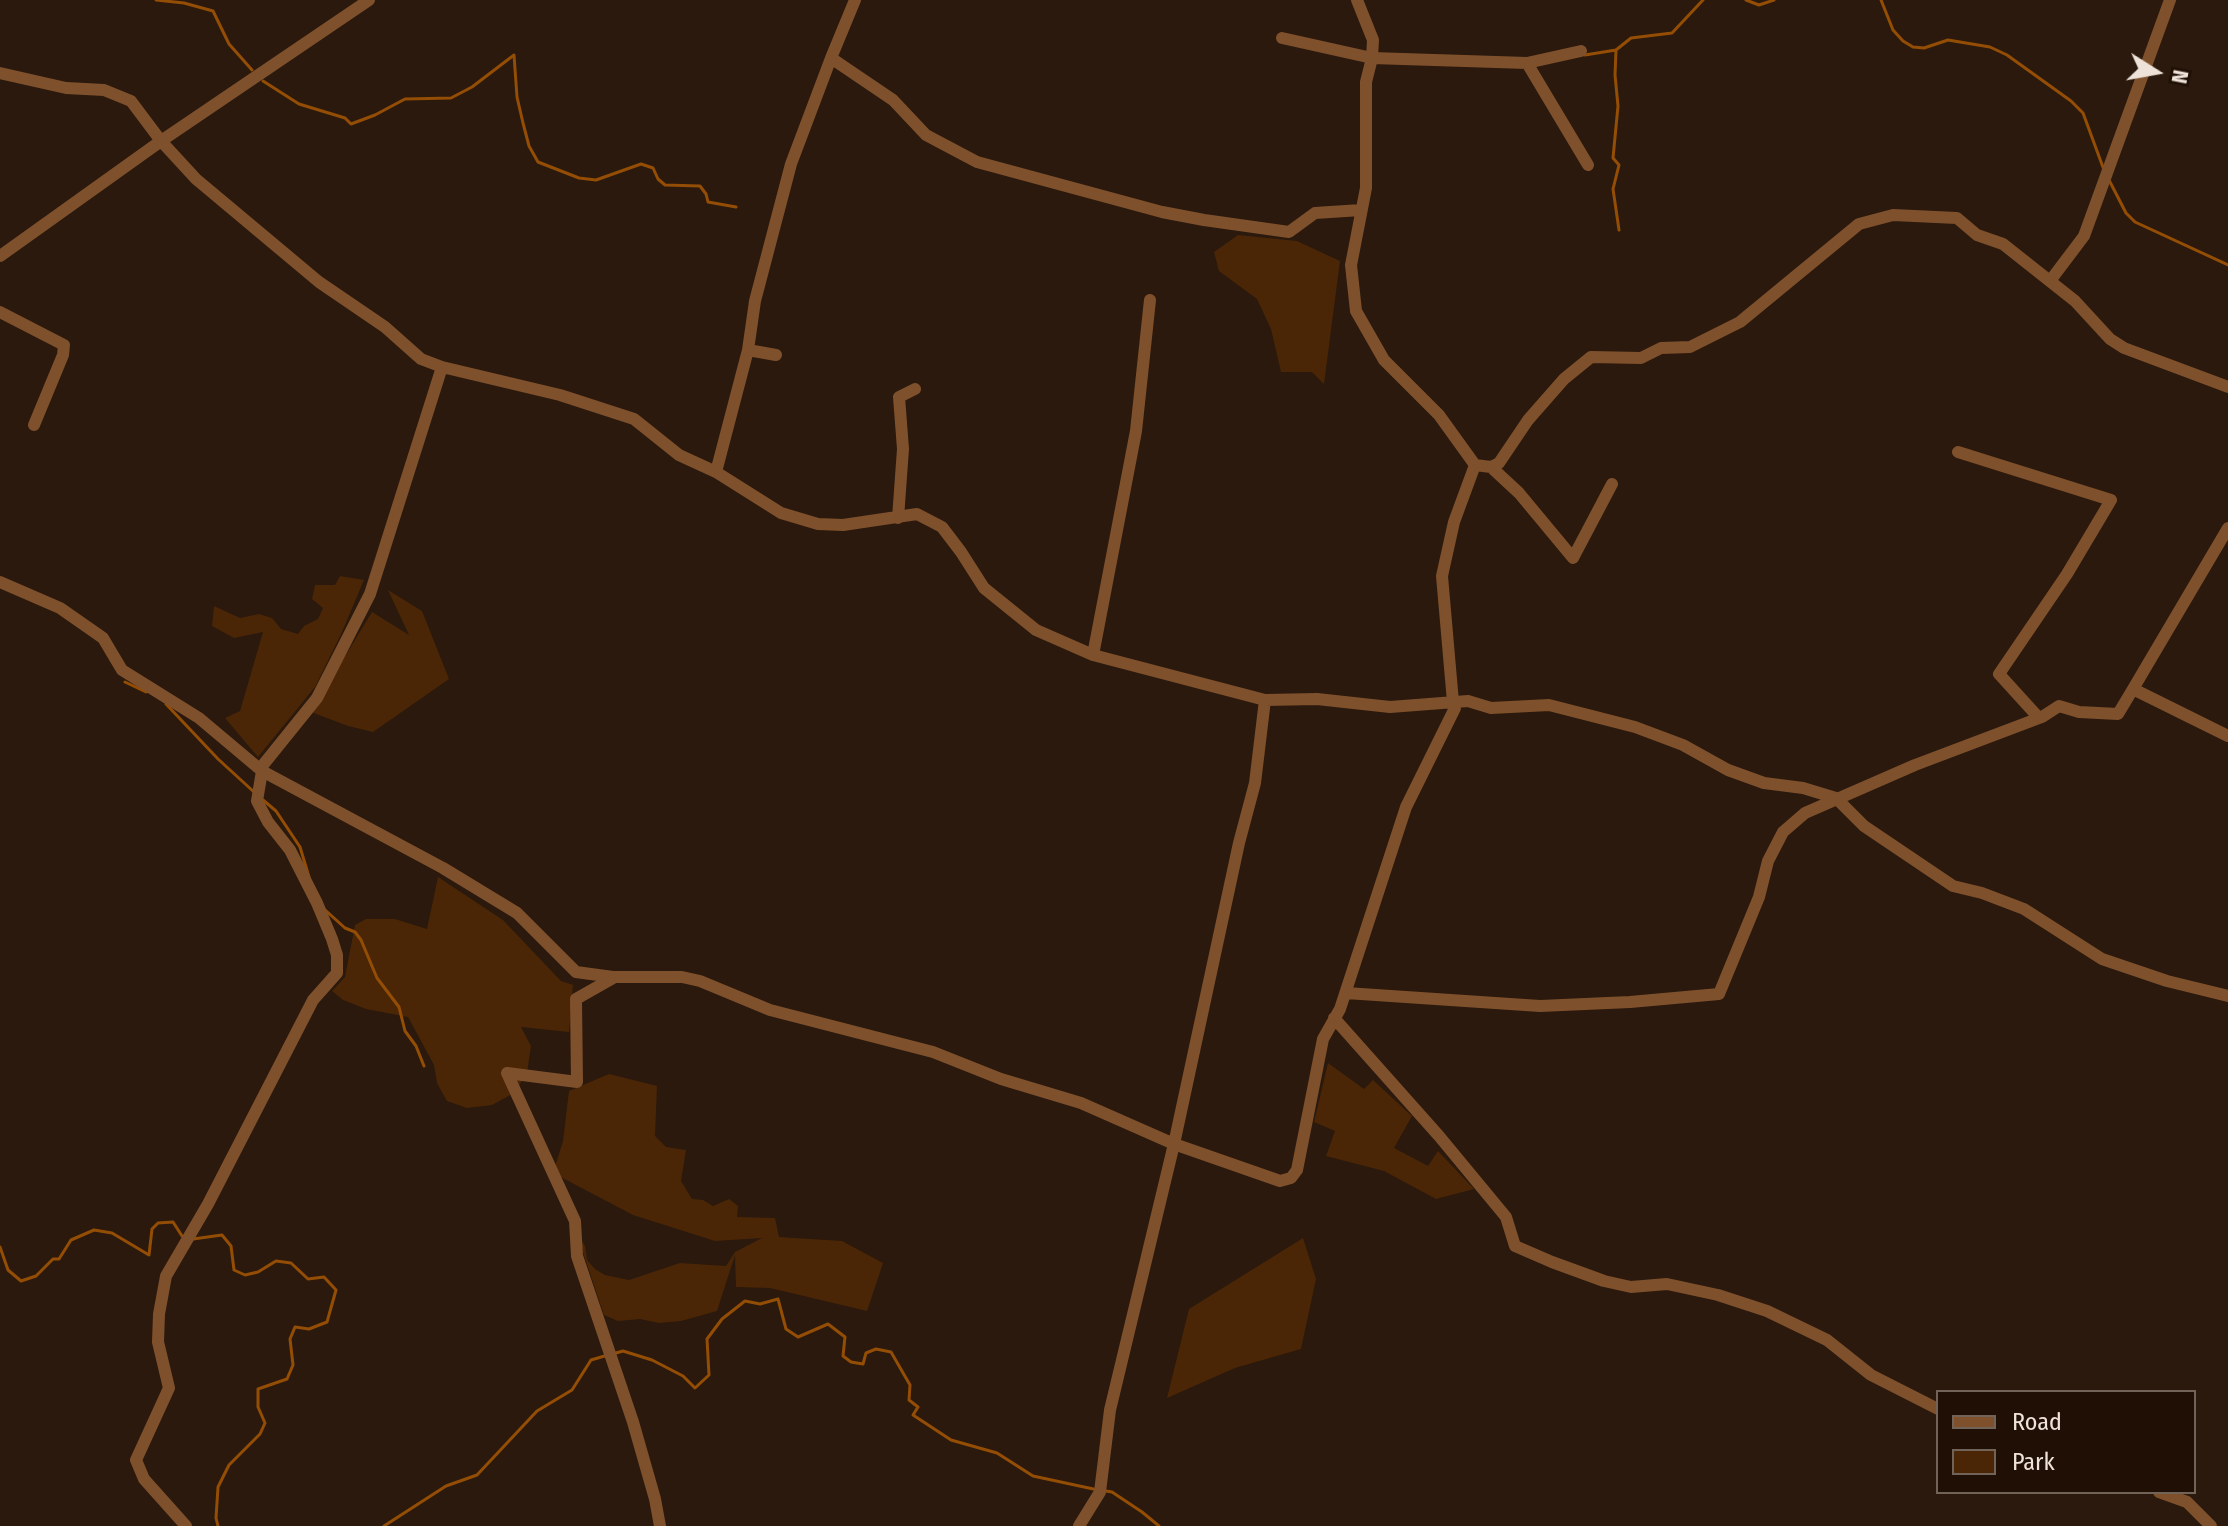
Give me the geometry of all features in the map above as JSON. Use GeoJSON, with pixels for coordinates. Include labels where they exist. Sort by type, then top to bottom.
{"type":"FeatureCollection","features":[{"type":"Feature","properties":{"kind":"street"},"geometry":{"type":"LineString","coordinates":[[0,256],[161,141],[369,0]]}},
{"type":"Feature","properties":{"kind":"street"},"geometry":{"type":"LineString","coordinates":[[716,472],[748,350],[755,301],[788,174],[855,0]]}},
{"type":"Feature","properties":{"kind":"street"},"geometry":{"type":"LineString","coordinates":[[1357,0],[1373,40],[1366,82],[1366,188],[1351,265],[1356,311],[1384,360],[1439,415],[1475,465],[1491,467],[1499,463],[1528,420],[1555,389],[1591,357],[1641,358],[1661,348],[1690,347],[1740,322],[1859,224],[1893,215],[1957,218],[1977,235],[2003,244],[2075,301],[2110,339],[2124,348],[2228,387]]}},
{"type":"Feature","properties":{"kind":"street"},"geometry":{"type":"LineString","coordinates":[[2050,281],[2084,236],[2170,0]]}},
{"type":"Feature","properties":{"kind":"street"},"geometry":{"type":"LineString","coordinates":[[1282,38],[1372,58],[1527,63],[1581,51]]}},
{"type":"Feature","properties":{"kind":"street"},"geometry":{"type":"LineString","coordinates":[[831,58],[893,100],[926,135],[977,162],[1162,212],[1289,232],[1315,213],[1361,210]]}},
{"type":"Feature","properties":{"kind":"street"},"geometry":{"type":"LineString","coordinates":[[1527,63],[1588,165]]}},
{"type":"Feature","properties":{"kind":"street"},"geometry":{"type":"LineString","coordinates":[[0,73],[66,88],[104,90],[131,101],[161,141],[196,179],[319,282],[385,327],[421,359],[442,367],[560,395],[634,419],[679,455],[716,472],[781,513],[818,524],[843,525],[917,514],[942,527],[984,588],[1036,630],[1093,655],[1265,700],[1317,699],[1390,707],[1468,701],[1491,708],[1549,705],[1635,727],[1671,740],[1728,770],[1764,783],[1803,788],[1836,798],[1864,826],[1953,886],[2024,909],[2102,959],[2167,981],[2228,996]]}},
{"type":"Feature","properties":{"kind":"street"},"geometry":{"type":"LineString","coordinates":[[1093,655],[1136,431],[1150,300]]}},
{"type":"Feature","properties":{"kind":"street"},"geometry":{"type":"LineString","coordinates":[[0,312],[64,345],[63,355],[34,425]]}},
{"type":"Feature","properties":{"kind":"street"},"geometry":{"type":"LineString","coordinates":[[748,350],[776,355]]}},
{"type":"Feature","properties":{"kind":"street"},"geometry":{"type":"LineString","coordinates":[[186,1526],[144,1479],[136,1460],[169,1388],[158,1342],[166,1276],[208,1204],[313,1000],[337,973],[337,955],[317,903],[290,850],[268,822],[257,801],[263,765],[317,698],[370,594],[442,367]]}},
{"type":"Feature","properties":{"kind":"street"},"geometry":{"type":"LineString","coordinates":[[898,518],[903,449],[899,397],[915,389]]}},
{"type":"Feature","properties":{"kind":"street"},"geometry":{"type":"LineString","coordinates":[[1958,452],[2111,500],[2067,574],[1999,674],[2039,718]]}},
{"type":"Feature","properties":{"kind":"street"},"geometry":{"type":"LineString","coordinates":[[0,582],[60,608],[103,638],[122,670],[199,718],[262,771],[517,913],[576,972],[613,977],[682,977],[700,981],[770,1010],[933,1052],[1001,1079],[1081,1103],[1174,1144],[1280,1181],[1291,1178],[1297,1170],[1318,1058],[1327,1028],[1346,993],[1406,807],[1455,708],[1442,576],[1454,522],[1475,465]]}},
{"type":"Feature","properties":{"kind":"street"},"geometry":{"type":"LineString","coordinates":[[1491,467],[1519,493],[1573,558],[1612,484]]}},
{"type":"Feature","properties":{"kind":"street"},"geometry":{"type":"LineString","coordinates":[[1346,993],[1540,1006],[1719,994],[1759,897],[1768,861],[1783,832],[1805,813],[1836,798],[2039,718],[2059,706],[2079,712],[2118,714],[2228,528]]}},
{"type":"Feature","properties":{"kind":"street"},"geometry":{"type":"LineString","coordinates":[[2133,689],[2228,736]]}},
{"type":"Feature","properties":{"kind":"street"},"geometry":{"type":"LineString","coordinates":[[1079,1526],[1100,1492],[1110,1410],[1174,1144],[1255,783],[1265,700]]}},
{"type":"Feature","properties":{"kind":"street"},"geometry":{"type":"LineString","coordinates":[[613,977],[576,999],[577,1082],[507,1073],[575,1221],[577,1256],[633,1422],[660,1526]]}},
{"type":"Feature","properties":{"kind":"street"},"geometry":{"type":"LineString","coordinates":[[1334,1018],[1506,1217],[1515,1246],[1604,1281],[1631,1287],[1667,1284],[1718,1295],[1767,1311],[1827,1340],[1871,1375],[1936,1408]]}},
{"type":"Feature","properties":{"kind":"street"},"geometry":{"type":"LineString","coordinates":[[2165,1494],[2187,1502],[2211,1526]]}},
{"type":"Feature","properties":{"kind":"green space"},"geometry":{"type":"Polygon","coordinates":[[[1238,235],[1297,241],[1340,261],[1324,384],[1312,372],[1281,372],[1271,329],[1257,299],[1219,271],[1214,252],[1238,235]]]}},
{"type":"Feature","properties":{"kind":"green space"},"geometry":{"type":"Polygon","coordinates":[[[340,576],[364,580],[342,632],[315,687],[258,757],[225,718],[240,711],[263,632],[234,638],[212,626],[214,606],[240,618],[259,614],[272,618],[281,629],[298,634],[304,626],[318,619],[323,608],[312,599],[315,585],[335,585],[340,576]]]}},
{"type":"Feature","properties":{"kind":"green space"},"geometry":{"type":"Polygon","coordinates":[[[388,590],[422,611],[449,679],[373,732],[311,712],[372,612],[409,635],[388,590]]]}},
{"type":"Feature","properties":{"kind":"green space"},"geometry":{"type":"Polygon","coordinates":[[[438,877],[503,920],[561,981],[573,985],[569,1032],[521,1027],[531,1046],[527,1073],[514,1093],[492,1105],[467,1108],[447,1101],[437,1083],[434,1065],[408,1017],[366,1009],[343,1000],[332,991],[345,977],[355,925],[366,919],[395,919],[427,929],[438,877]]]}},
{"type":"Feature","properties":{"kind":"green space"},"geometry":{"type":"Polygon","coordinates":[[[1328,1063],[1364,1089],[1373,1080],[1412,1116],[1394,1148],[1428,1166],[1438,1151],[1474,1189],[1436,1199],[1384,1171],[1326,1156],[1335,1131],[1314,1122],[1328,1063]]]}},
{"type":"Feature","properties":{"kind":"green space"},"geometry":{"type":"Polygon","coordinates":[[[609,1074],[657,1086],[655,1136],[666,1147],[686,1150],[681,1181],[692,1199],[703,1200],[713,1206],[729,1199],[738,1206],[737,1217],[775,1218],[779,1237],[842,1241],[883,1263],[867,1311],[770,1288],[736,1287],[735,1255],[717,1311],[681,1321],[659,1323],[640,1319],[618,1321],[604,1315],[577,1234],[585,1246],[587,1260],[595,1269],[605,1275],[629,1280],[680,1263],[726,1266],[735,1252],[762,1238],[715,1241],[633,1215],[553,1173],[563,1141],[569,1091],[609,1074]]]}},
{"type":"Feature","properties":{"kind":"green space"},"geometry":{"type":"Polygon","coordinates":[[[1303,1238],[1316,1279],[1301,1349],[1235,1368],[1167,1398],[1189,1309],[1303,1238]]]}},
{"type":"Feature","properties":{"kind":"waterway"},"geometry":{"type":"LineString","coordinates":[[156,0],[213,11],[229,44],[252,70]]}},
{"type":"Feature","properties":{"kind":"waterway"},"geometry":{"type":"LineString","coordinates":[[1619,230],[1613,189],[1619,165],[1613,158],[1618,106],[1616,50],[1631,38],[1672,33],[1703,0]]}},
{"type":"Feature","properties":{"kind":"waterway"},"geometry":{"type":"LineString","coordinates":[[1746,0],[1759,5],[1774,0]]}},
{"type":"Feature","properties":{"kind":"waterway"},"geometry":{"type":"LineString","coordinates":[[1881,0],[1893,30],[1913,47],[1924,48],[1948,40],[1990,47],[2007,55],[2071,101],[2083,113],[2104,170]]}},
{"type":"Feature","properties":{"kind":"waterway"},"geometry":{"type":"LineString","coordinates":[[1585,55],[1616,50]]}},
{"type":"Feature","properties":{"kind":"waterway"},"geometry":{"type":"LineString","coordinates":[[263,81],[299,104],[345,118],[351,124],[405,99],[451,98],[472,87],[514,55],[517,97],[529,146],[538,162],[579,178],[596,180],[641,164],[653,168],[665,185],[700,186],[708,202],[736,207]]}},
{"type":"Feature","properties":{"kind":"waterway"},"geometry":{"type":"LineString","coordinates":[[2109,180],[2126,213],[2135,222],[2228,265]]}},
{"type":"Feature","properties":{"kind":"waterway"},"geometry":{"type":"LineString","coordinates":[[125,682],[146,692]]}},
{"type":"Feature","properties":{"kind":"waterway"},"geometry":{"type":"LineString","coordinates":[[166,704],[254,792]]}},
{"type":"Feature","properties":{"kind":"waterway"},"geometry":{"type":"LineString","coordinates":[[263,800],[276,811],[300,847],[309,877]]}},
{"type":"Feature","properties":{"kind":"waterway"},"geometry":{"type":"LineString","coordinates":[[324,909],[361,940],[377,978],[399,1007],[405,1031],[416,1046],[424,1066]]}},
{"type":"Feature","properties":{"kind":"waterway"},"geometry":{"type":"LineString","coordinates":[[0,1247],[8,1270],[21,1281],[36,1276],[53,1259],[59,1259],[71,1240],[94,1230],[112,1233],[149,1255],[152,1229],[158,1223],[173,1222],[186,1237]]}},
{"type":"Feature","properties":{"kind":"waterway"},"geometry":{"type":"LineString","coordinates":[[193,1239],[222,1235],[231,1246],[234,1270],[245,1275],[258,1272],[276,1261],[291,1263],[308,1279],[324,1277],[336,1290],[327,1322],[309,1329],[295,1327],[290,1339],[293,1365],[287,1379],[258,1389],[258,1407],[265,1423],[260,1434],[229,1465],[218,1487],[218,1526]]}},
{"type":"Feature","properties":{"kind":"waterway"},"geometry":{"type":"LineString","coordinates":[[616,1353],[623,1351],[652,1360],[683,1376],[695,1388],[709,1375],[707,1339],[722,1319],[745,1301],[760,1304],[778,1299],[786,1329],[798,1337],[828,1324],[845,1337],[843,1356],[851,1362],[863,1364],[866,1353],[876,1349],[891,1352],[910,1385],[909,1400],[918,1407],[913,1415],[951,1440],[997,1453],[1033,1476],[1098,1490]]}},
{"type":"Feature","properties":{"kind":"waterway"},"geometry":{"type":"LineString","coordinates":[[384,1526],[446,1486],[477,1475],[537,1411],[572,1390],[591,1360],[608,1355]]}},
{"type":"Feature","properties":{"kind":"waterway"},"geometry":{"type":"LineString","coordinates":[[1106,1491],[1112,1492],[1159,1526]]}}]}
